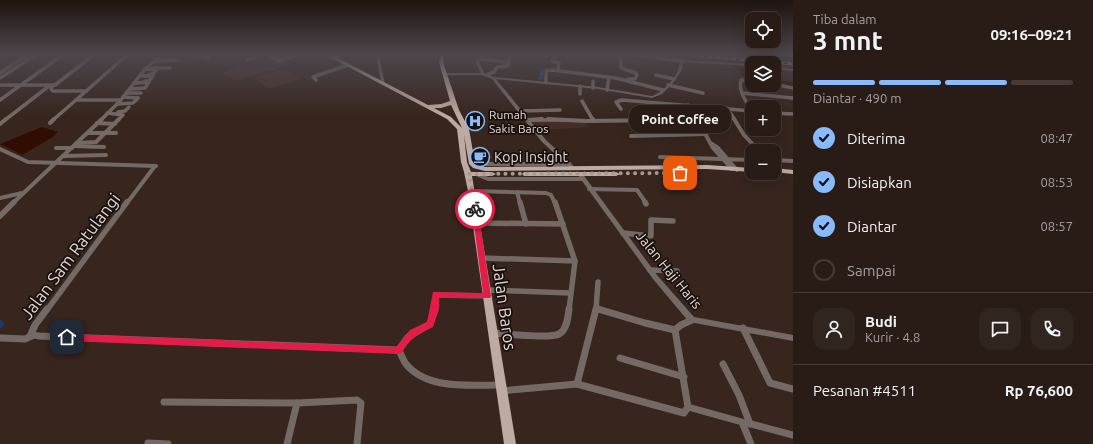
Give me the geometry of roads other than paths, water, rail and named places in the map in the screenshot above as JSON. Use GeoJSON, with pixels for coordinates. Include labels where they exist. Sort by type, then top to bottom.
{"type":"FeatureCollection","features":[{"type":"Feature","properties":{"kind":"main road"},"geometry":{"type":"LineString","coordinates":[[368,75],[449,118],[455,118],[458,115]]}},
{"type":"Feature","properties":{"kind":"main road"},"geometry":{"type":"LineString","coordinates":[[445,75],[458,115],[467,134],[472,164],[481,168],[498,169]]}},
{"type":"Feature","properties":{"kind":"main road"},"geometry":{"type":"LineString","coordinates":[[427,106],[441,106],[454,102]]}},
{"type":"Feature","properties":{"kind":"main road","name":"Jalan Baros"},"geometry":{"type":"LineString","coordinates":[[449,118],[460,130],[464,162],[472,174],[472,191],[510,444]]}},
{"type":"Feature","properties":{"kind":"main road"},"geometry":{"type":"LineString","coordinates":[[472,174],[473,172],[498,169],[570,166],[715,172],[745,170]]}},
{"type":"Feature","properties":{"kind":"main road"},"geometry":{"type":"LineString","coordinates":[[472,174],[581,176],[688,170]]}},
{"type":"Feature","properties":{"kind":"main road"},"geometry":{"type":"LineString","coordinates":[[781,170],[793,172]]}},
{"type":"Feature","properties":{"kind":"street"},"geometry":{"type":"LineString","coordinates":[[0,100],[36,75]]}},
{"type":"Feature","properties":{"kind":"street"},"geometry":{"type":"LineString","coordinates":[[0,124],[51,86],[69,75]]}},
{"type":"Feature","properties":{"kind":"street"},"geometry":{"type":"LineString","coordinates":[[50,123],[104,75]]}},
{"type":"Feature","properties":{"kind":"street"},"geometry":{"type":"LineString","coordinates":[[0,216],[23,192],[78,143],[119,102],[141,75],[144,75]]}},
{"type":"Feature","properties":{"kind":"street"},"geometry":{"type":"LineString","coordinates":[[135,82],[149,81],[153,76],[141,75]]}},
{"type":"Feature","properties":{"kind":"street"},"geometry":{"type":"LineString","coordinates":[[316,80],[313,76],[317,75]]}},
{"type":"Feature","properties":{"kind":"street"},"geometry":{"type":"LineString","coordinates":[[382,75],[383,82]]}},
{"type":"Feature","properties":{"kind":"street"},"geometry":{"type":"LineString","coordinates":[[485,75],[492,78],[580,86],[652,96],[657,95],[663,90],[677,75]]}},
{"type":"Feature","properties":{"kind":"street"},"geometry":{"type":"LineString","coordinates":[[546,75],[546,83]]}},
{"type":"Feature","properties":{"kind":"street"},"geometry":{"type":"LineString","coordinates":[[592,75],[616,78],[663,90]]}},
{"type":"Feature","properties":{"kind":"street"},"geometry":{"type":"LineString","coordinates":[[628,82],[627,79],[635,79],[637,75]]}},
{"type":"Feature","properties":{"kind":"street"},"geometry":{"type":"LineString","coordinates":[[656,75],[674,79]]}},
{"type":"Feature","properties":{"kind":"street"},"geometry":{"type":"LineString","coordinates":[[607,90],[609,77]]}},
{"type":"Feature","properties":{"kind":"street"},"geometry":{"type":"LineString","coordinates":[[492,78],[544,141],[570,166]]}},
{"type":"Feature","properties":{"kind":"street"},"geometry":{"type":"LineString","coordinates":[[745,80],[741,80],[740,83],[745,101]]}},
{"type":"Feature","properties":{"kind":"street"},"geometry":{"type":"LineString","coordinates":[[592,81],[593,88]]}},
{"type":"Feature","properties":{"kind":"street"},"geometry":{"type":"LineString","coordinates":[[130,89],[145,88],[149,82],[135,82]]}},
{"type":"Feature","properties":{"kind":"street"},"geometry":{"type":"LineString","coordinates":[[668,85],[703,93]]}},
{"type":"Feature","properties":{"kind":"street"},"geometry":{"type":"LineString","coordinates":[[781,85],[793,88]]}},
{"type":"Feature","properties":{"kind":"street"},"geometry":{"type":"LineString","coordinates":[[0,86],[51,86]]}},
{"type":"Feature","properties":{"kind":"street"},"geometry":{"type":"LineString","coordinates":[[51,86],[53,91],[86,91]]}},
{"type":"Feature","properties":{"kind":"street"},"geometry":{"type":"LineString","coordinates":[[580,86],[580,94]]}},
{"type":"Feature","properties":{"kind":"street"},"geometry":{"type":"LineString","coordinates":[[126,93],[141,93]]}},
{"type":"Feature","properties":{"kind":"street"},"geometry":{"type":"LineString","coordinates":[[742,93],[793,98]]}},
{"type":"Feature","properties":{"kind":"street"},"geometry":{"type":"LineString","coordinates":[[76,100],[119,102],[129,107],[123,112],[108,113]]}},
{"type":"Feature","properties":{"kind":"street"},"geometry":{"type":"LineString","coordinates":[[621,109],[616,104],[618,100],[745,109]]}},
{"type":"Feature","properties":{"kind":"street"},"geometry":{"type":"LineString","coordinates":[[582,101],[594,121]]}},
{"type":"Feature","properties":{"kind":"street"},"geometry":{"type":"LineString","coordinates":[[688,105],[713,148],[725,159],[732,170]]}},
{"type":"Feature","properties":{"kind":"street"},"geometry":{"type":"LineString","coordinates":[[727,108],[754,144]]}},
{"type":"Feature","properties":{"kind":"street"},"geometry":{"type":"LineString","coordinates":[[521,112],[560,110]]}},
{"type":"Feature","properties":{"kind":"street"},"geometry":{"type":"LineString","coordinates":[[78,143],[95,143],[123,115],[108,113]]}},
{"type":"Feature","properties":{"kind":"street"},"geometry":{"type":"LineString","coordinates":[[781,113],[793,114]]}},
{"type":"Feature","properties":{"kind":"street"},"geometry":{"type":"LineString","coordinates":[[528,120],[669,120]]}},
{"type":"Feature","properties":{"kind":"street"},"geometry":{"type":"LineString","coordinates":[[97,123],[115,124]]}},
{"type":"Feature","properties":{"kind":"street"},"geometry":{"type":"LineString","coordinates":[[88,133],[116,133]]}},
{"type":"Feature","properties":{"kind":"street"},"geometry":{"type":"LineString","coordinates":[[631,136],[706,134]]}},
{"type":"Feature","properties":{"kind":"street"},"geometry":{"type":"LineString","coordinates":[[56,148],[104,147]]}},
{"type":"Feature","properties":{"kind":"street","name":"Jalan Sam Ratulangi"},"geometry":{"type":"LineString","coordinates":[[0,149],[28,162],[156,166],[35,325],[31,332],[34,335],[399,350]]}},
{"type":"Feature","properties":{"kind":"street"},"geometry":{"type":"LineString","coordinates":[[64,156],[106,155]]}},
{"type":"Feature","properties":{"kind":"street"},"geometry":{"type":"LineString","coordinates":[[660,157],[745,160]]}},
{"type":"Feature","properties":{"kind":"street"},"geometry":{"type":"LineString","coordinates":[[679,158],[688,170]]}},
{"type":"Feature","properties":{"kind":"street"},"geometry":{"type":"LineString","coordinates":[[781,160],[793,161]]}},
{"type":"Feature","properties":{"kind":"street"},"geometry":{"type":"LineString","coordinates":[[472,164],[570,166]]}},
{"type":"Feature","properties":{"kind":"street","name":"Jalan Haji Haris"},"geometry":{"type":"LineString","coordinates":[[581,176],[589,189],[673,300],[692,320],[793,338]]}},
{"type":"Feature","properties":{"kind":"street"},"geometry":{"type":"LineString","coordinates":[[589,189],[637,190],[646,204]]}},
{"type":"Feature","properties":{"kind":"street"},"geometry":{"type":"LineString","coordinates":[[472,191],[546,193],[551,195],[563,224],[575,261],[568,317],[565,328],[559,334],[548,336],[493,333]]}},
{"type":"Feature","properties":{"kind":"street"},"geometry":{"type":"LineString","coordinates":[[0,198],[23,192]]}},
{"type":"Feature","properties":{"kind":"street"},"geometry":{"type":"LineString","coordinates":[[517,192],[526,224]]}},
{"type":"Feature","properties":{"kind":"street"},"geometry":{"type":"LineString","coordinates":[[623,233],[651,236],[651,220],[673,220]]}},
{"type":"Feature","properties":{"kind":"street"},"geometry":{"type":"LineString","coordinates":[[477,223],[563,224]]}},
{"type":"Feature","properties":{"kind":"street"},"geometry":{"type":"LineString","coordinates":[[482,258],[575,261]]}},
{"type":"Feature","properties":{"kind":"street"},"geometry":{"type":"LineString","coordinates":[[650,270],[676,271]]}},
{"type":"Feature","properties":{"kind":"street"},"geometry":{"type":"LineString","coordinates":[[577,384],[596,308],[598,282]]}},
{"type":"Feature","properties":{"kind":"street"},"geometry":{"type":"LineString","coordinates":[[570,293],[487,293],[436,295],[435,309],[430,324],[412,333],[400,346],[399,350],[401,358],[408,368],[419,376],[441,383],[501,388],[577,384],[684,413],[688,407],[675,330]]}},
{"type":"Feature","properties":{"kind":"street"},"geometry":{"type":"LineString","coordinates":[[596,308],[645,323],[675,330]]}},
{"type":"Feature","properties":{"kind":"street"},"geometry":{"type":"LineString","coordinates":[[675,330],[681,325],[692,320]]}},
{"type":"Feature","properties":{"kind":"street"},"geometry":{"type":"LineString","coordinates":[[743,328],[770,383],[793,389]]}},
{"type":"Feature","properties":{"kind":"street"},"geometry":{"type":"LineString","coordinates":[[1,338],[25,338],[34,335]]}},
{"type":"Feature","properties":{"kind":"street"},"geometry":{"type":"LineString","coordinates":[[620,358],[684,377]]}},
{"type":"Feature","properties":{"kind":"street"},"geometry":{"type":"LineString","coordinates":[[723,364],[739,395],[751,444]]}},
{"type":"Feature","properties":{"kind":"street"},"geometry":{"type":"LineString","coordinates":[[164,402],[297,403],[359,401],[361,402],[357,444]]}},
{"type":"Feature","properties":{"kind":"street"},"geometry":{"type":"LineString","coordinates":[[287,444],[297,403]]}},
{"type":"Feature","properties":{"kind":"street"},"geometry":{"type":"LineString","coordinates":[[688,407],[793,435]]}},
{"type":"Feature","properties":{"kind":"street"},"geometry":{"type":"LineString","coordinates":[[148,443],[168,444]]}},
{"type":"Feature","properties":{"kind":"waterway"},"geometry":{"type":"LineString","coordinates":[[781,83],[793,84]]}},
{"type":"Feature","properties":{"kind":"place","name":"Rumah Sakit Baros"},"geometry":{"type":"Point","coordinates":[475,121]}},
{"type":"Feature","properties":{"kind":"place","name":"Kopi Insight"},"geometry":{"type":"Point","coordinates":[480,157]}},
{"type":"Feature","properties":{"kind":"place","name":"Point Coffee"},"geometry":{"type":"Point","coordinates":[680,173]}}]}
